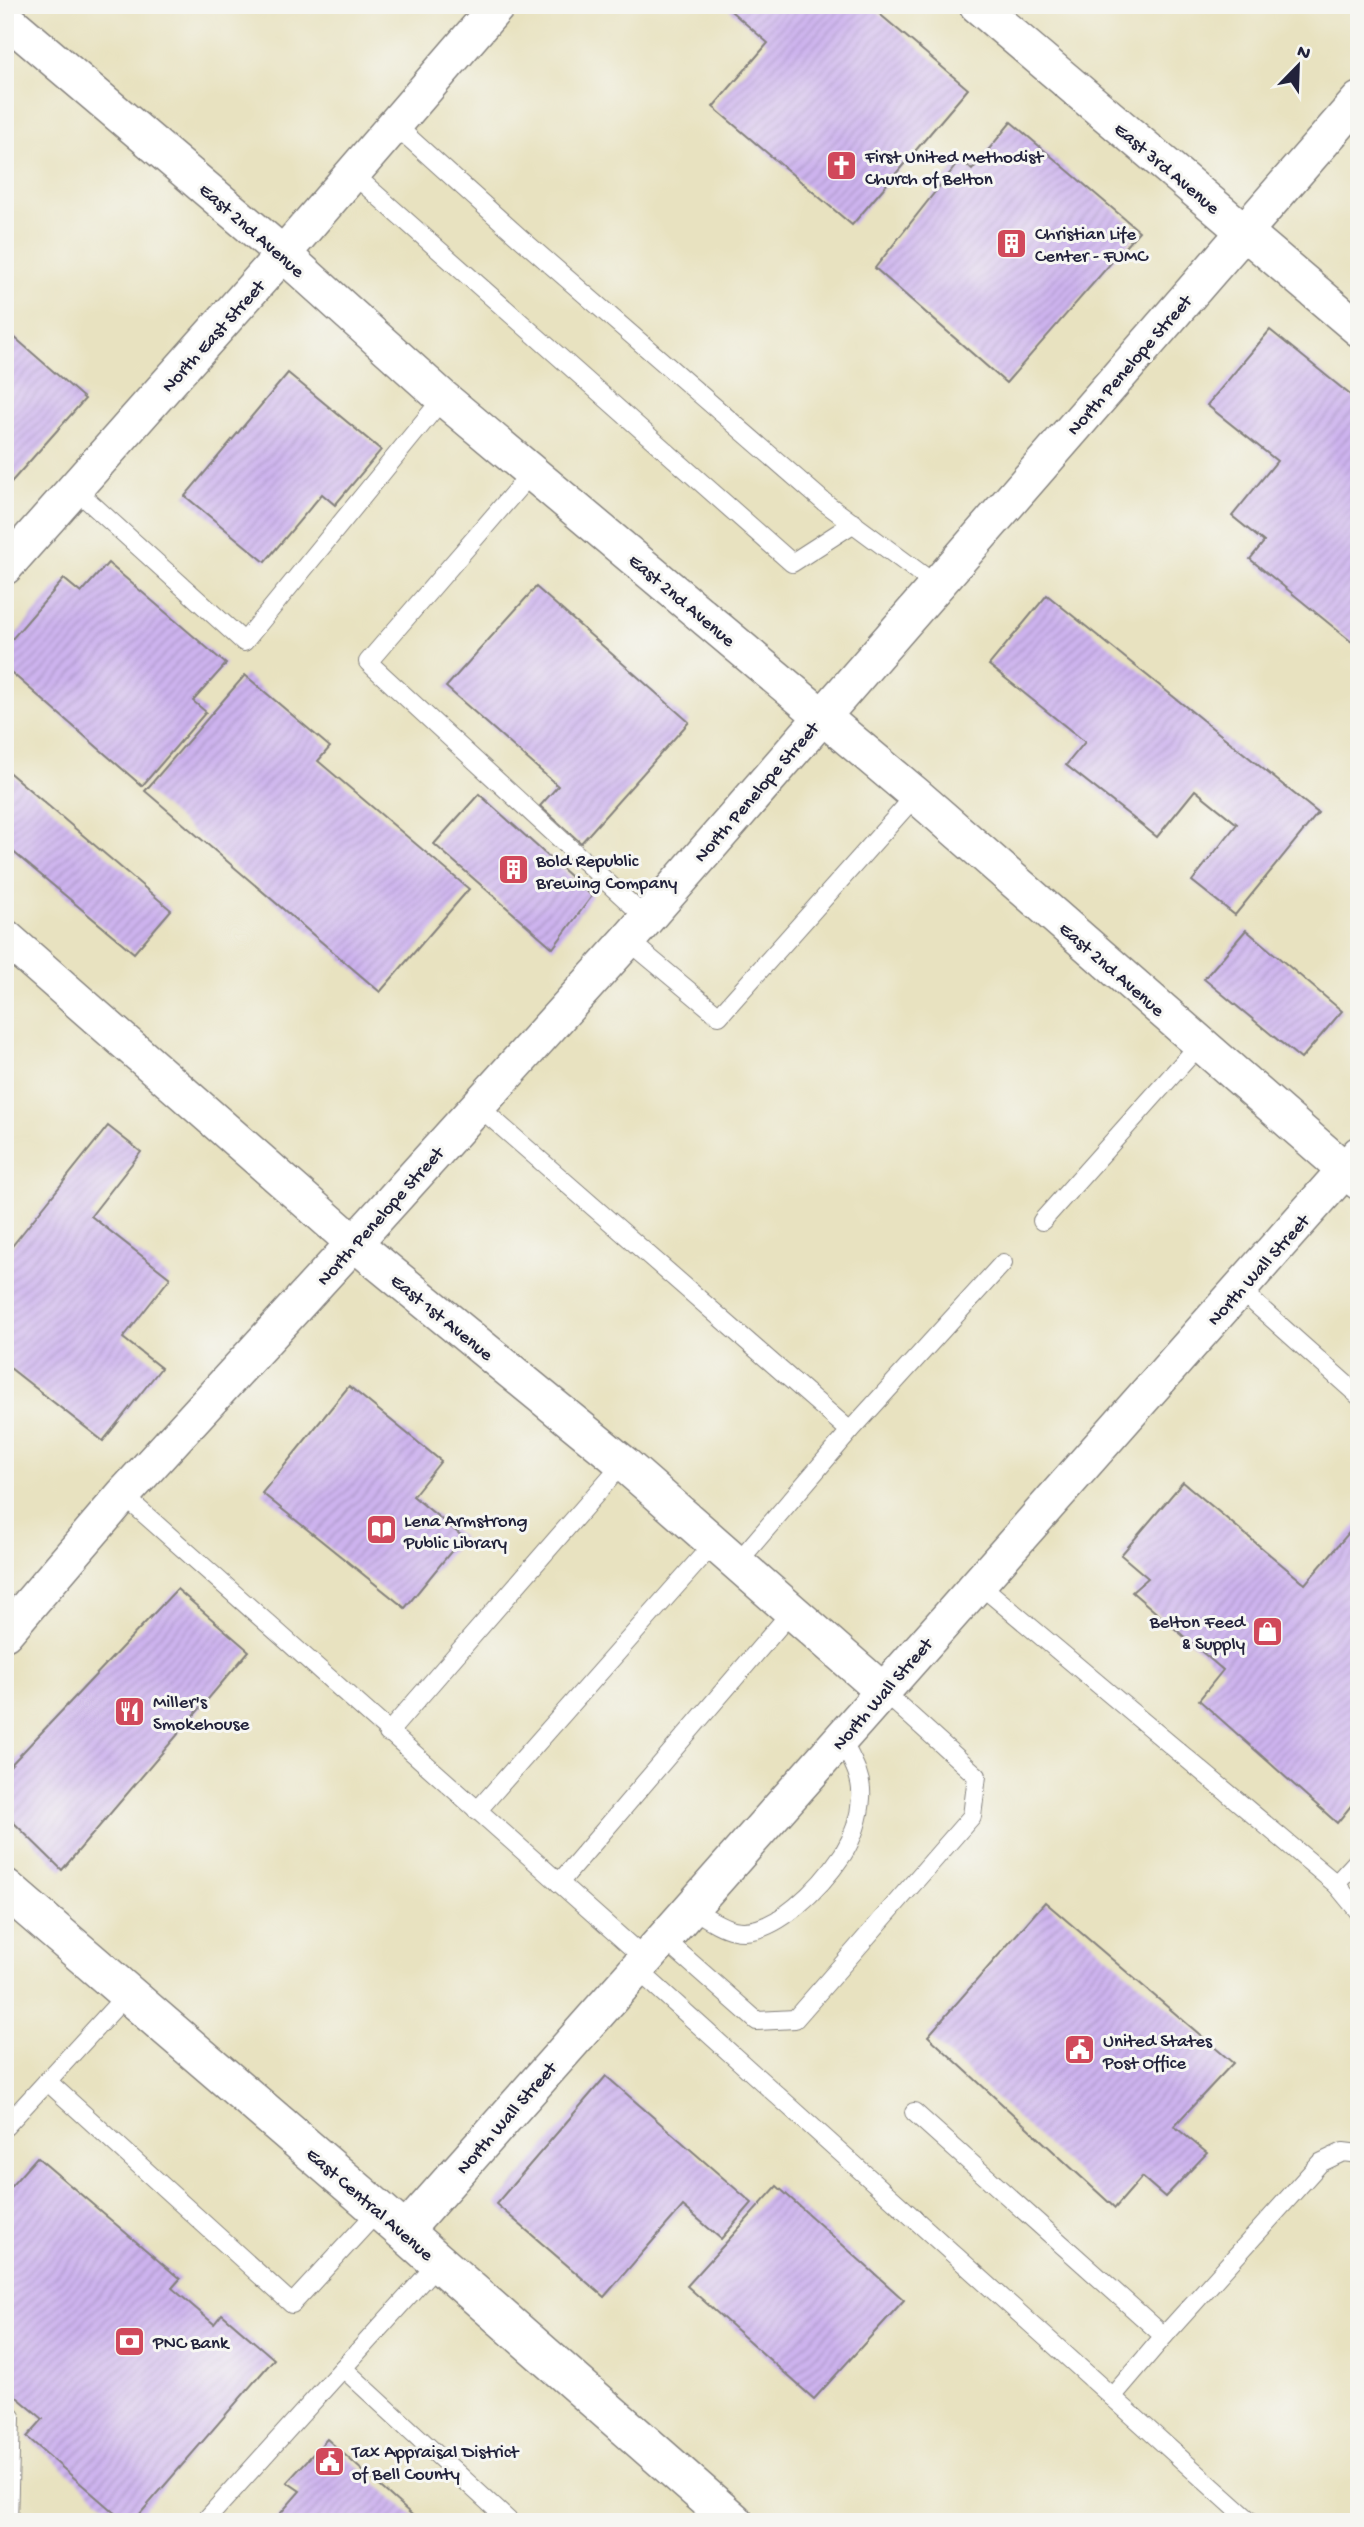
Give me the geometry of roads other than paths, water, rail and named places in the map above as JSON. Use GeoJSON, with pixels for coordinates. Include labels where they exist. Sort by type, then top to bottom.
{"type":"FeatureCollection","features":[{"type":"Feature","properties":{"kind":"street","name":"North East Street"},"geometry":{"type":"LineString","coordinates":[[5,567],[284,254],[498,5]]}},
{"type":"Feature","properties":{"kind":"street","name":"East 3rd Avenue"},"geometry":{"type":"LineString","coordinates":[[977,5],[1359,329]]}},
{"type":"Feature","properties":{"kind":"street","name":"East 2nd Avenue"},"geometry":{"type":"LineString","coordinates":[[5,18],[284,254],[443,398],[916,795],[1200,1044],[1354,1169]]}},
{"type":"Feature","properties":{"kind":"street","name":"North Penelope Street"},"geometry":{"type":"LineString","coordinates":[[5,1633],[123,1495],[637,929],[1359,100]]}},
{"type":"Feature","properties":{"kind":"street","name":"East 1st Avenue"},"geometry":{"type":"LineString","coordinates":[[5,937],[354,1243],[623,1463],[883,1691]]}},
{"type":"Feature","properties":{"kind":"street","name":"North Wall Street"},"geometry":{"type":"LineString","coordinates":[[391,2221],[649,1955],[1239,1289],[1354,1169]]}},
{"type":"Feature","properties":{"kind":"street","name":"East Central Avenue"},"geometry":{"type":"LineString","coordinates":[[5,1888],[439,2262],[734,2522]]}},
{"type":"Feature","properties":{"kind":"lane"},"geometry":{"type":"LineString","coordinates":[[395,125],[519,237],[824,502],[936,585]]}},
{"type":"Feature","properties":{"kind":"lane"},"geometry":{"type":"LineString","coordinates":[[353,174],[792,563],[854,523]]}},
{"type":"Feature","properties":{"kind":"lane"},"geometry":{"type":"LineString","coordinates":[[75,489],[244,642],[443,398]]}},
{"type":"Feature","properties":{"kind":"lane"},"geometry":{"type":"LineString","coordinates":[[532,472],[368,662],[637,929],[719,1016],[916,795]]}},
{"type":"Feature","properties":{"kind":"lane"},"geometry":{"type":"LineString","coordinates":[[1042,1221],[1200,1044]]}},
{"type":"Feature","properties":{"kind":"lane"},"geometry":{"type":"LineString","coordinates":[[478,1106],[850,1431]]}},
{"type":"Feature","properties":{"kind":"lane"},"geometry":{"type":"LineString","coordinates":[[477,1811],[725,1553],[850,1431],[1003,1263]]}},
{"type":"Feature","properties":{"kind":"lane"},"geometry":{"type":"LineString","coordinates":[[1239,1289],[1359,1396]]}},
{"type":"Feature","properties":{"kind":"lane"},"geometry":{"type":"LineString","coordinates":[[388,1733],[623,1463]]}},
{"type":"Feature","properties":{"kind":"lane"},"geometry":{"type":"LineString","coordinates":[[123,1495],[559,1883],[649,1955],[1112,2397],[1251,2522]]}},
{"type":"Feature","properties":{"kind":"lane"},"geometry":{"type":"LineString","coordinates":[[978,1583],[1336,1884],[1359,1912]]}},
{"type":"Feature","properties":{"kind":"lane"},"geometry":{"type":"LineString","coordinates":[[559,1883],[792,1611]]}},
{"type":"Feature","properties":{"kind":"lane"},"geometry":{"type":"LineString","coordinates":[[649,1955],[757,2021],[795,2019],[972,1816],[977,1776],[883,1691]]}},
{"type":"Feature","properties":{"kind":"lane"},"geometry":{"type":"LineString","coordinates":[[691,1908],[734,1930],[757,1929],[780,1919],[803,1901],[843,1853],[856,1826],[862,1797],[859,1774],[841,1738]]}},
{"type":"Feature","properties":{"kind":"lane"},"geometry":{"type":"LineString","coordinates":[[1336,1884],[1359,1859]]}},
{"type":"Feature","properties":{"kind":"lane"},"geometry":{"type":"LineString","coordinates":[[5,2127],[128,1993]]}},
{"type":"Feature","properties":{"kind":"lane"},"geometry":{"type":"LineString","coordinates":[[47,2081],[292,2304],[391,2221]]}},
{"type":"Feature","properties":{"kind":"lane"},"geometry":{"type":"LineString","coordinates":[[914,2112],[1164,2336]]}},
{"type":"Feature","properties":{"kind":"lane"},"geometry":{"type":"LineString","coordinates":[[1112,2397],[1320,2163],[1343,2152],[1359,2154]]}},
{"type":"Feature","properties":{"kind":"lane"},"geometry":{"type":"LineString","coordinates":[[204,2522],[439,2262]]}},
{"type":"Feature","properties":{"kind":"lane"},"geometry":{"type":"LineString","coordinates":[[343,2368],[510,2522]]}},
{"type":"Feature","properties":{"kind":"lane"},"geometry":{"type":"LineString","coordinates":[[5,2412],[11,2417],[8,2522]]}},
{"type":"Feature","properties":{"kind":"place","name":"First United Methodist Church of Belton"},"geometry":{"type":"Point","coordinates":[842,166]}},
{"type":"Feature","properties":{"kind":"place","name":"Christian Life Center - FUMC"},"geometry":{"type":"Point","coordinates":[1012,243]}},
{"type":"Feature","properties":{"kind":"place","name":"Bold Republic Brewing Company"},"geometry":{"type":"Point","coordinates":[513,870]}},
{"type":"Feature","properties":{"kind":"place","name":"Lena Armstrong Public Library"},"geometry":{"type":"Point","coordinates":[381,1530]}},
{"type":"Feature","properties":{"kind":"place","name":"Belton Feed & Supply"},"geometry":{"type":"Point","coordinates":[1268,1631]}},
{"type":"Feature","properties":{"kind":"place","name":"Miller's Smokehouse"},"geometry":{"type":"Point","coordinates":[130,1711]}},
{"type":"Feature","properties":{"kind":"place","name":"United States Post Office"},"geometry":{"type":"Point","coordinates":[1080,2050]}},
{"type":"Feature","properties":{"kind":"place","name":"PNC Bank"},"geometry":{"type":"Point","coordinates":[130,2341]}},
{"type":"Feature","properties":{"kind":"place","name":"Tax Appraisal District of Bell County"},"geometry":{"type":"Point","coordinates":[329,2461]}}]}
